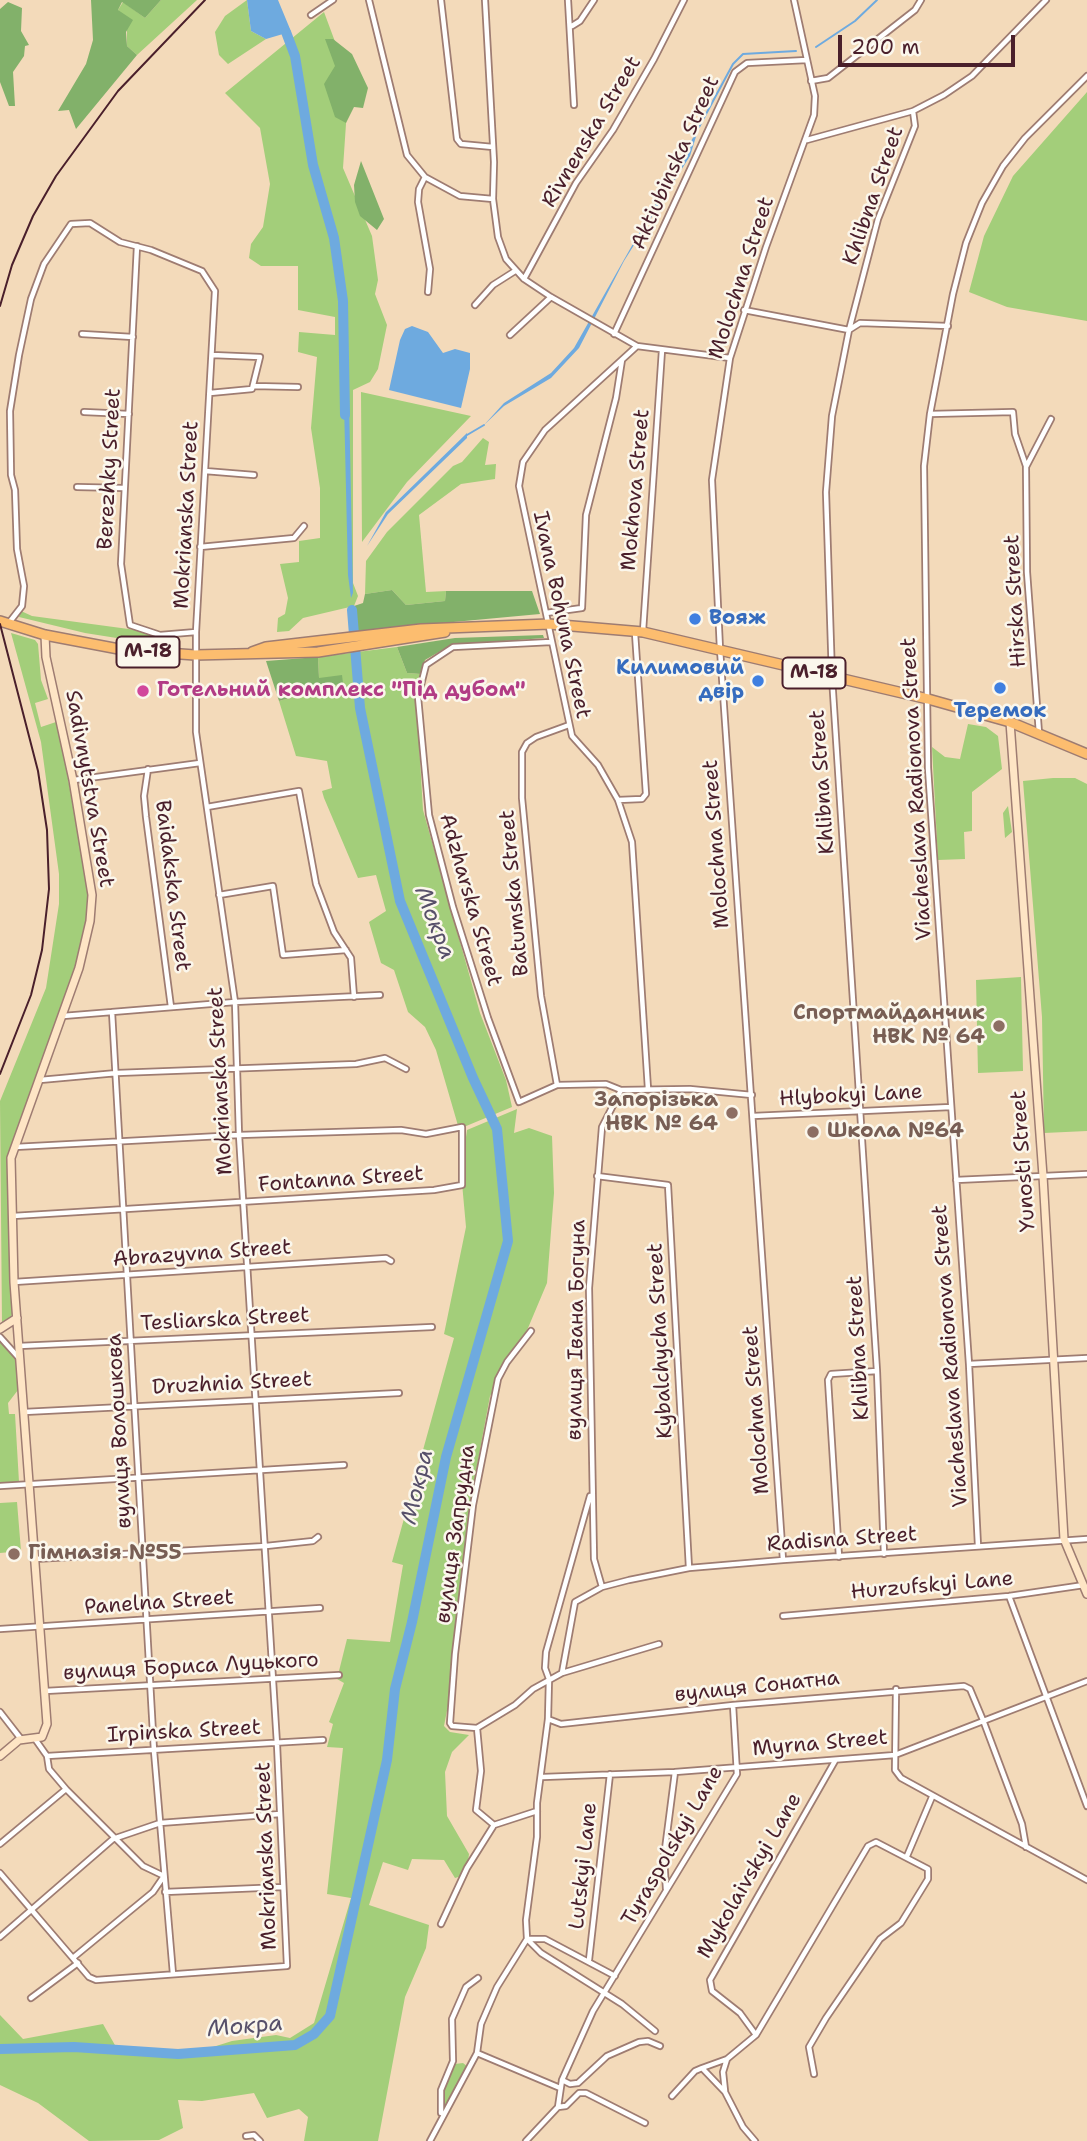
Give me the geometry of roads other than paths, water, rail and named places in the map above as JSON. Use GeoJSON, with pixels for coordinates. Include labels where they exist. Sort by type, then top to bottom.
{"type":"FeatureCollection","features":[{"type":"Feature","properties":{"kind":"highway","name":"М-18"},"geometry":{"type":"LineString","coordinates":[[4,622],[45,635],[124,650],[195,655],[318,652],[384,638],[464,628],[549,624],[639,632],[928,699],[1010,722],[1087,754]]}},
{"type":"Feature","properties":{"kind":"highway","name":"М-18"},"geometry":{"type":"LineString","coordinates":[[252,652],[266,647],[316,640],[384,638]]}},
{"type":"Feature","properties":{"kind":"street"},"geometry":{"type":"LineString","coordinates":[[311,15],[333,0]]}},
{"type":"Feature","properties":{"kind":"street"},"geometry":{"type":"LineString","coordinates":[[369,0],[407,155],[425,177],[460,196],[493,199]]}},
{"type":"Feature","properties":{"kind":"street"},"geometry":{"type":"LineString","coordinates":[[441,0],[457,139],[461,144],[493,147]]}},
{"type":"Feature","properties":{"kind":"street"},"geometry":{"type":"LineString","coordinates":[[485,0],[493,199],[498,237],[515,271],[551,298],[636,346],[730,358]]}},
{"type":"Feature","properties":{"kind":"street"},"geometry":{"type":"LineString","coordinates":[[568,0],[572,26],[574,105]]}},
{"type":"Feature","properties":{"kind":"street"},"geometry":{"type":"LineString","coordinates":[[572,26],[580,21],[594,0]]}},
{"type":"Feature","properties":{"kind":"street","name":"Rivnenska Street"},"geometry":{"type":"LineString","coordinates":[[524,279],[576,183],[647,71],[684,0]]}},
{"type":"Feature","properties":{"kind":"street","name":"Molochna Street"},"geometry":{"type":"LineString","coordinates":[[783,1560],[720,649],[712,480],[730,358],[744,310],[807,140],[815,106],[794,0]]}},
{"type":"Feature","properties":{"kind":"street"},"geometry":{"type":"LineString","coordinates":[[811,81],[828,78],[915,10],[920,0]]}},
{"type":"Feature","properties":{"kind":"street","name":"Khlibna Street"},"geometry":{"type":"LineString","coordinates":[[884,1555],[877,1371],[832,677],[826,492],[832,416],[849,330],[878,219],[915,126],[913,111],[972,76],[1046,0]]}},
{"type":"Feature","properties":{"kind":"street","name":"Aktiubinska Street"},"geometry":{"type":"LineString","coordinates":[[614,334],[735,72],[747,63],[807,60]]}},
{"type":"Feature","properties":{"kind":"street","name":"Viacheslava Radionova Street"},"geometry":{"type":"LineString","coordinates":[[978,1546],[969,1364],[928,768],[924,466],[930,414],[966,243],[1003,166],[1051,110],[1087,76]]}},
{"type":"Feature","properties":{"kind":"street"},"geometry":{"type":"LineString","coordinates":[[807,140],[913,111]]}},
{"type":"Feature","properties":{"kind":"street"},"geometry":{"type":"LineString","coordinates":[[425,177],[419,189],[418,202],[430,269],[428,292]]}},
{"type":"Feature","properties":{"kind":"street"},"geometry":{"type":"LineString","coordinates":[[4,622],[22,606],[24,586],[17,549],[10,411],[31,299],[44,264],[71,224],[90,223],[117,241],[136,246]]}},
{"type":"Feature","properties":{"kind":"street","name":"Berezhky Street"},"geometry":{"type":"LineString","coordinates":[[136,246],[121,564],[130,625],[160,635],[196,632]]}},
{"type":"Feature","properties":{"kind":"street","name":"Mokrianska Street"},"geometry":{"type":"LineString","coordinates":[[136,246],[191,265],[202,271],[213,284],[212,355],[195,655],[196,732],[235,1002],[243,1202],[278,1744],[287,1966],[173,1974]]}},
{"type":"Feature","properties":{"kind":"street"},"geometry":{"type":"LineString","coordinates":[[475,304],[493,285],[515,271]]}},
{"type":"Feature","properties":{"kind":"street"},"geometry":{"type":"LineString","coordinates":[[510,335],[551,298]]}},
{"type":"Feature","properties":{"kind":"street"},"geometry":{"type":"LineString","coordinates":[[744,310],[849,330],[860,323],[948,326]]}},
{"type":"Feature","properties":{"kind":"street"},"geometry":{"type":"LineString","coordinates":[[82,334],[133,337]]}},
{"type":"Feature","properties":{"kind":"street","name":"Ivana Bohuna Street"},"geometry":{"type":"LineString","coordinates":[[636,346],[545,430],[520,472],[520,500],[572,736],[598,765],[618,800],[633,853],[648,1089]]}},
{"type":"Feature","properties":{"kind":"street","name":"Mokhova Street"},"geometry":{"type":"LineString","coordinates":[[618,800],[642,799],[646,794],[639,632],[662,350]]}},
{"type":"Feature","properties":{"kind":"street"},"geometry":{"type":"LineString","coordinates":[[210,393],[250,391],[254,386],[258,356],[212,355]]}},
{"type":"Feature","properties":{"kind":"street"},"geometry":{"type":"LineString","coordinates":[[546,613],[582,608],[586,515],[616,398],[622,359]]}},
{"type":"Feature","properties":{"kind":"street"},"geometry":{"type":"LineString","coordinates":[[254,386],[298,387]]}},
{"type":"Feature","properties":{"kind":"street"},"geometry":{"type":"LineString","coordinates":[[85,412],[129,414]]}},
{"type":"Feature","properties":{"kind":"street","name":"Hirska Street"},"geometry":{"type":"LineString","coordinates":[[930,414],[1013,412],[1015,434],[1026,467],[1027,572],[1039,733]]}},
{"type":"Feature","properties":{"kind":"street","name":"Hirska Street"},"geometry":{"type":"LineString","coordinates":[[1026,467],[1051,419]]}},
{"type":"Feature","properties":{"kind":"street"},"geometry":{"type":"LineString","coordinates":[[205,471],[254,475]]}},
{"type":"Feature","properties":{"kind":"street"},"geometry":{"type":"LineString","coordinates":[[77,487],[123,488]]}},
{"type":"Feature","properties":{"kind":"street"},"geometry":{"type":"LineString","coordinates":[[200,547],[294,538],[304,526]]}},
{"type":"Feature","properties":{"kind":"street","name":"Sadivnytstva Street"},"geometry":{"type":"LineString","coordinates":[[35,1739],[46,1732],[45,1691],[14,1282],[11,1158],[63,1016],[86,944],[92,895],[73,780],[46,657],[45,635]]}},
{"type":"Feature","properties":{"kind":"street","name":"Adzharska Street"},"geometry":{"type":"LineString","coordinates":[[551,642],[453,647],[426,665],[418,697],[429,815],[453,907],[488,1018],[519,1101],[557,1085]]}},
{"type":"Feature","properties":{"kind":"street","name":"Yunosti Street"},"geometry":{"type":"LineString","coordinates":[[1010,722],[1043,1176],[1064,1539],[1087,1594]]}},
{"type":"Feature","properties":{"kind":"street","name":"Batumska Street"},"geometry":{"type":"LineString","coordinates":[[557,1085],[541,996],[522,798],[522,752],[527,743],[536,737],[569,725]]}},
{"type":"Feature","properties":{"kind":"street"},"geometry":{"type":"LineString","coordinates":[[73,780],[200,763]]}},
{"type":"Feature","properties":{"kind":"street","name":"Baidakska Street"},"geometry":{"type":"LineString","coordinates":[[148,769],[144,796],[146,817],[171,1007]]}},
{"type":"Feature","properties":{"kind":"street"},"geometry":{"type":"LineString","coordinates":[[207,807],[299,791],[303,798],[316,884],[334,932],[351,958],[355,998]]}},
{"type":"Feature","properties":{"kind":"street"},"geometry":{"type":"LineString","coordinates":[[219,895],[273,886],[283,955],[346,950]]}},
{"type":"Feature","properties":{"kind":"street"},"geometry":{"type":"LineString","coordinates":[[63,1016],[235,1002],[380,995]]}},
{"type":"Feature","properties":{"kind":"street","name":"вулиця Волошкова"},"geometry":{"type":"LineString","coordinates":[[112,1012],[154,1751],[173,1974]]}},
{"type":"Feature","properties":{"kind":"street"},"geometry":{"type":"LineString","coordinates":[[39,1080],[117,1073],[356,1064],[384,1058],[406,1069]]}},
{"type":"Feature","properties":{"kind":"street"},"geometry":{"type":"LineString","coordinates":[[557,1085],[607,1084],[621,1090],[752,1095]]}},
{"type":"Feature","properties":{"kind":"street","name":"вулиця Івана Богуна"},"geometry":{"type":"LineString","coordinates":[[602,1587],[594,1559],[589,1288],[602,1127],[621,1090]]}},
{"type":"Feature","properties":{"kind":"street","name":"Hlybokyi Lane"},"geometry":{"type":"LineString","coordinates":[[753,1116],[951,1107]]}},
{"type":"Feature","properties":{"kind":"street","name":"Fontanna Street"},"geometry":{"type":"LineString","coordinates":[[12,1216],[435,1190],[462,1185],[462,1127],[426,1133],[401,1130],[240,1135]]}},
{"type":"Feature","properties":{"kind":"street"},"geometry":{"type":"LineString","coordinates":[[14,1147],[240,1135]]}},
{"type":"Feature","properties":{"kind":"street"},"geometry":{"type":"LineString","coordinates":[[956,1180],[1087,1174]]}},
{"type":"Feature","properties":{"kind":"street","name":"Kybalchycha Street"},"geometry":{"type":"LineString","coordinates":[[597,1176],[668,1185],[689,1568]]}},
{"type":"Feature","properties":{"kind":"street","name":"Abrazyvna Street"},"geometry":{"type":"LineString","coordinates":[[14,1282],[386,1258],[391,1261]]}},
{"type":"Feature","properties":{"kind":"street"},"geometry":{"type":"LineString","coordinates":[[0,1329],[17,1318]]}},
{"type":"Feature","properties":{"kind":"street","name":"Tesliarska Street"},"geometry":{"type":"LineString","coordinates":[[19,1346],[432,1326]]}},
{"type":"Feature","properties":{"kind":"street","name":"вулиця Запрудна"},"geometry":{"type":"LineString","coordinates":[[477,1728],[452,1726],[450,1723],[455,1654],[473,1505],[498,1379],[507,1362],[531,1331]]}},
{"type":"Feature","properties":{"kind":"street"},"geometry":{"type":"LineString","coordinates":[[0,1337],[20,1359]]}},
{"type":"Feature","properties":{"kind":"street"},"geometry":{"type":"LineString","coordinates":[[969,1364],[1087,1358]]}},
{"type":"Feature","properties":{"kind":"street"},"geometry":{"type":"LineString","coordinates":[[839,1557],[828,1380],[831,1374],[877,1371]]}},
{"type":"Feature","properties":{"kind":"street","name":"Druzhnia Street"},"geometry":{"type":"LineString","coordinates":[[24,1412],[256,1398],[400,1393]]}},
{"type":"Feature","properties":{"kind":"street"},"geometry":{"type":"LineString","coordinates":[[0,1486],[344,1465]]}},
{"type":"Feature","properties":{"kind":"street","name":"вулиця Івана Богуна"},"geometry":{"type":"LineString","coordinates":[[527,1939],[526,1920],[548,1719],[549,1679],[545,1668],[546,1652],[592,1492]]}},
{"type":"Feature","properties":{"kind":"street"},"geometry":{"type":"LineString","coordinates":[[35,1559],[266,1546],[313,1541],[318,1536]]}},
{"type":"Feature","properties":{"kind":"street","name":"Radisna Street"},"geometry":{"type":"LineString","coordinates":[[602,1587],[689,1568],[1087,1539]]}},
{"type":"Feature","properties":{"kind":"street","name":"Hurzufskyi Lane"},"geometry":{"type":"LineString","coordinates":[[783,1616],[1009,1596],[1084,1585]]}},
{"type":"Feature","properties":{"kind":"street"},"geometry":{"type":"LineString","coordinates":[[562,1673],[569,1644],[571,1608],[582,1597],[602,1587]]}},
{"type":"Feature","properties":{"kind":"street"},"geometry":{"type":"LineString","coordinates":[[1009,1596],[1087,1806]]}},
{"type":"Feature","properties":{"kind":"street","name":"Panelna Street"},"geometry":{"type":"LineString","coordinates":[[0,1629],[320,1608]]}},
{"type":"Feature","properties":{"kind":"street"},"geometry":{"type":"LineString","coordinates":[[494,1825],[476,1810],[481,1771],[477,1728],[515,1706],[533,1689],[549,1679],[659,1643]]}},
{"type":"Feature","properties":{"kind":"street","name":"вулиця Бориса Луцького"},"geometry":{"type":"LineString","coordinates":[[45,1691],[273,1676],[339,1675]]}},
{"type":"Feature","properties":{"kind":"street","name":"Myrna Street"},"geometry":{"type":"LineString","coordinates":[[543,1777],[675,1772],[895,1755],[1087,1681]]}},
{"type":"Feature","properties":{"kind":"street","name":"вулиця Сонатна"},"geometry":{"type":"LineString","coordinates":[[548,1719],[561,1724],[958,1685],[970,1689],[983,1720]]}},
{"type":"Feature","properties":{"kind":"street"},"geometry":{"type":"LineString","coordinates":[[896,1689],[895,1770],[901,1778],[1087,1880]]}},
{"type":"Feature","properties":{"kind":"street","name":"Tyraspolskyi Lane"},"geometry":{"type":"LineString","coordinates":[[558,2107],[562,2080],[604,1994],[730,1785],[738,1767],[733,1705]]}},
{"type":"Feature","properties":{"kind":"street"},"geometry":{"type":"LineString","coordinates":[[0,1712],[18,1731],[21,1740]]}},
{"type":"Feature","properties":{"kind":"street"},"geometry":{"type":"LineString","coordinates":[[983,1720],[1022,1824],[1026,1847]]}},
{"type":"Feature","properties":{"kind":"street"},"geometry":{"type":"LineString","coordinates":[[0,1756],[21,1740],[35,1739],[47,1756],[49,1769],[113,1839],[148,1870],[164,1876],[153,1892],[74,1957]]}},
{"type":"Feature","properties":{"kind":"street","name":"Irpinska Street"},"geometry":{"type":"LineString","coordinates":[[47,1756],[323,1740]]}},
{"type":"Feature","properties":{"kind":"street","name":"Mykolaivskyi Lane"},"geometry":{"type":"LineString","coordinates":[[756,2035],[740,2013],[712,1991],[710,1980],[835,1760]]}},
{"type":"Feature","properties":{"kind":"street"},"geometry":{"type":"LineString","coordinates":[[666,1890],[664,1857],[675,1772]]}},
{"type":"Feature","properties":{"kind":"street","name":"Lutskyi Lane"},"geometry":{"type":"LineString","coordinates":[[589,1960],[610,1774]]}},
{"type":"Feature","properties":{"kind":"street"},"geometry":{"type":"LineString","coordinates":[[0,1844],[66,1789]]}},
{"type":"Feature","properties":{"kind":"street"},"geometry":{"type":"LineString","coordinates":[[907,1856],[932,1797]]}},
{"type":"Feature","properties":{"kind":"street"},"geometry":{"type":"LineString","coordinates":[[441,1924],[467,1868],[494,1825],[537,1811]]}},
{"type":"Feature","properties":{"kind":"street"},"geometry":{"type":"LineString","coordinates":[[0,1937],[113,1839],[160,1823],[280,1814]]}},
{"type":"Feature","properties":{"kind":"street"},"geometry":{"type":"LineString","coordinates":[[672,2096],[695,2071],[727,2059],[756,2035],[868,1846],[876,1842],[928,1869],[928,1879],[901,1923],[880,1939],[809,2047],[814,2074]]}},
{"type":"Feature","properties":{"kind":"street"},"geometry":{"type":"LineString","coordinates":[[0,1873],[96,1980],[173,1974]]}},
{"type":"Feature","properties":{"kind":"street"},"geometry":{"type":"LineString","coordinates":[[166,1892],[283,1887]]}},
{"type":"Feature","properties":{"kind":"street"},"geometry":{"type":"LineString","coordinates":[[527,1939],[545,1939],[615,1976]]}},
{"type":"Feature","properties":{"kind":"street"},"geometry":{"type":"LineString","coordinates":[[527,1939],[541,1953],[655,2031]]}},
{"type":"Feature","properties":{"kind":"street"},"geometry":{"type":"LineString","coordinates":[[441,2115],[452,2105],[477,2053],[481,2024],[496,1987],[527,1939]]}},
{"type":"Feature","properties":{"kind":"street"},"geometry":{"type":"LineString","coordinates":[[31,1998],[78,1962]]}},
{"type":"Feature","properties":{"kind":"street"},"geometry":{"type":"LineString","coordinates":[[430,2141],[441,2115],[441,2090],[453,2061],[453,2019],[466,1987],[478,1978]]}},
{"type":"Feature","properties":{"kind":"street"},"geometry":{"type":"LineString","coordinates":[[562,2080],[570,2084],[578,2083],[607,2056],[639,2042],[648,2041],[660,2046]]}},
{"type":"Feature","properties":{"kind":"street"},"geometry":{"type":"LineString","coordinates":[[477,2053],[560,2088]]}},
{"type":"Feature","properties":{"kind":"street"},"geometry":{"type":"LineString","coordinates":[[725,2092],[723,2072],[727,2059]]}},
{"type":"Feature","properties":{"kind":"street"},"geometry":{"type":"LineString","coordinates":[[702,2068],[725,2092],[743,2127],[755,2141]]}},
{"type":"Feature","properties":{"kind":"street"},"geometry":{"type":"LineString","coordinates":[[528,2141],[558,2107],[566,2106],[579,2093],[586,2093],[645,2123]]}},
{"type":"Feature","properties":{"kind":"street"},"geometry":{"type":"LineString","coordinates":[[246,2136],[254,2135],[260,2141]]}},
{"type":"Feature","properties":{"kind":"water"},"geometry":{"type":"Polygon","coordinates":[[[247,0],[278,0],[290,29],[292,42],[289,45],[283,34],[266,39],[251,31],[247,0]]]}},
{"type":"Feature","properties":{"kind":"water"},"geometry":{"type":"Polygon","coordinates":[[[699,127],[690,156],[624,261],[579,348],[551,378],[504,406],[484,425],[504,403],[551,373],[574,348],[699,127]]]}},
{"type":"Feature","properties":{"kind":"water"},"geometry":{"type":"Polygon","coordinates":[[[412,326],[428,332],[443,353],[455,349],[470,353],[470,369],[461,408],[389,390],[400,340],[405,329],[412,326]]]}},
{"type":"Feature","properties":{"kind":"water"},"geometry":{"type":"Polygon","coordinates":[[[349,400],[351,598],[348,575],[344,403],[349,400]]]}},
{"type":"Feature","properties":{"kind":"water"},"geometry":{"type":"Polygon","coordinates":[[[467,433],[467,438],[388,514],[367,546],[386,512],[467,433]]]}},
{"type":"Feature","properties":{"kind":"waterway"},"geometry":{"type":"LineString","coordinates":[[816,47],[855,21],[877,0]]}},
{"type":"Feature","properties":{"kind":"waterway"},"geometry":{"type":"LineString","coordinates":[[286,32],[295,56],[313,165],[334,238],[343,301],[345,415]]}},
{"type":"Feature","properties":{"kind":"waterway"},"geometry":{"type":"LineString","coordinates":[[699,127],[733,64],[743,54],[796,51]]}},
{"type":"Feature","properties":{"kind":"waterway"},"geometry":{"type":"LineString","coordinates":[[467,435],[484,425]]}},
{"type":"Feature","properties":{"kind":"waterway","name":"Мокра"},"geometry":{"type":"LineString","coordinates":[[0,2049],[74,2047],[178,2054],[295,2045],[314,2034],[330,2016],[387,1760],[395,1689],[412,1622],[446,1457],[508,1241],[497,1129],[473,1078],[400,901],[360,708],[352,610]]}},
{"type":"Feature","properties":{"kind":"railway"},"geometry":{"type":"LineString","coordinates":[[0,306],[12,265],[33,216],[56,176],[118,91],[205,0]]}},
{"type":"Feature","properties":{"kind":"railway"},"geometry":{"type":"LineString","coordinates":[[0,624],[38,771],[47,830],[49,889],[42,950],[31,995],[0,1074]]}},
{"type":"Feature","properties":{"kind":"place","name":"Вояж"},"geometry":{"type":"Point","coordinates":[695,619]}},
{"type":"Feature","properties":{"kind":"place","name":"Килимовий двір"},"geometry":{"type":"Point","coordinates":[758,681]}},
{"type":"Feature","properties":{"kind":"place","name":"Теремок"},"geometry":{"type":"Point","coordinates":[1000,688]}},
{"type":"Feature","properties":{"kind":"place","name":"Готельний комплекс \"Під дубом\""},"geometry":{"type":"Point","coordinates":[143,691]}},
{"type":"Feature","properties":{"kind":"place","name":"Спортмайданчик НВК № 64"},"geometry":{"type":"Point","coordinates":[999,1026]}},
{"type":"Feature","properties":{"kind":"place","name":"Запорізька НВК № 64"},"geometry":{"type":"Point","coordinates":[732,1113]}},
{"type":"Feature","properties":{"kind":"place","name":"Школа №64"},"geometry":{"type":"Point","coordinates":[813,1132]}},
{"type":"Feature","properties":{"kind":"place","name":"Гімназія №55"},"geometry":{"type":"Point","coordinates":[14,1554]}}]}
